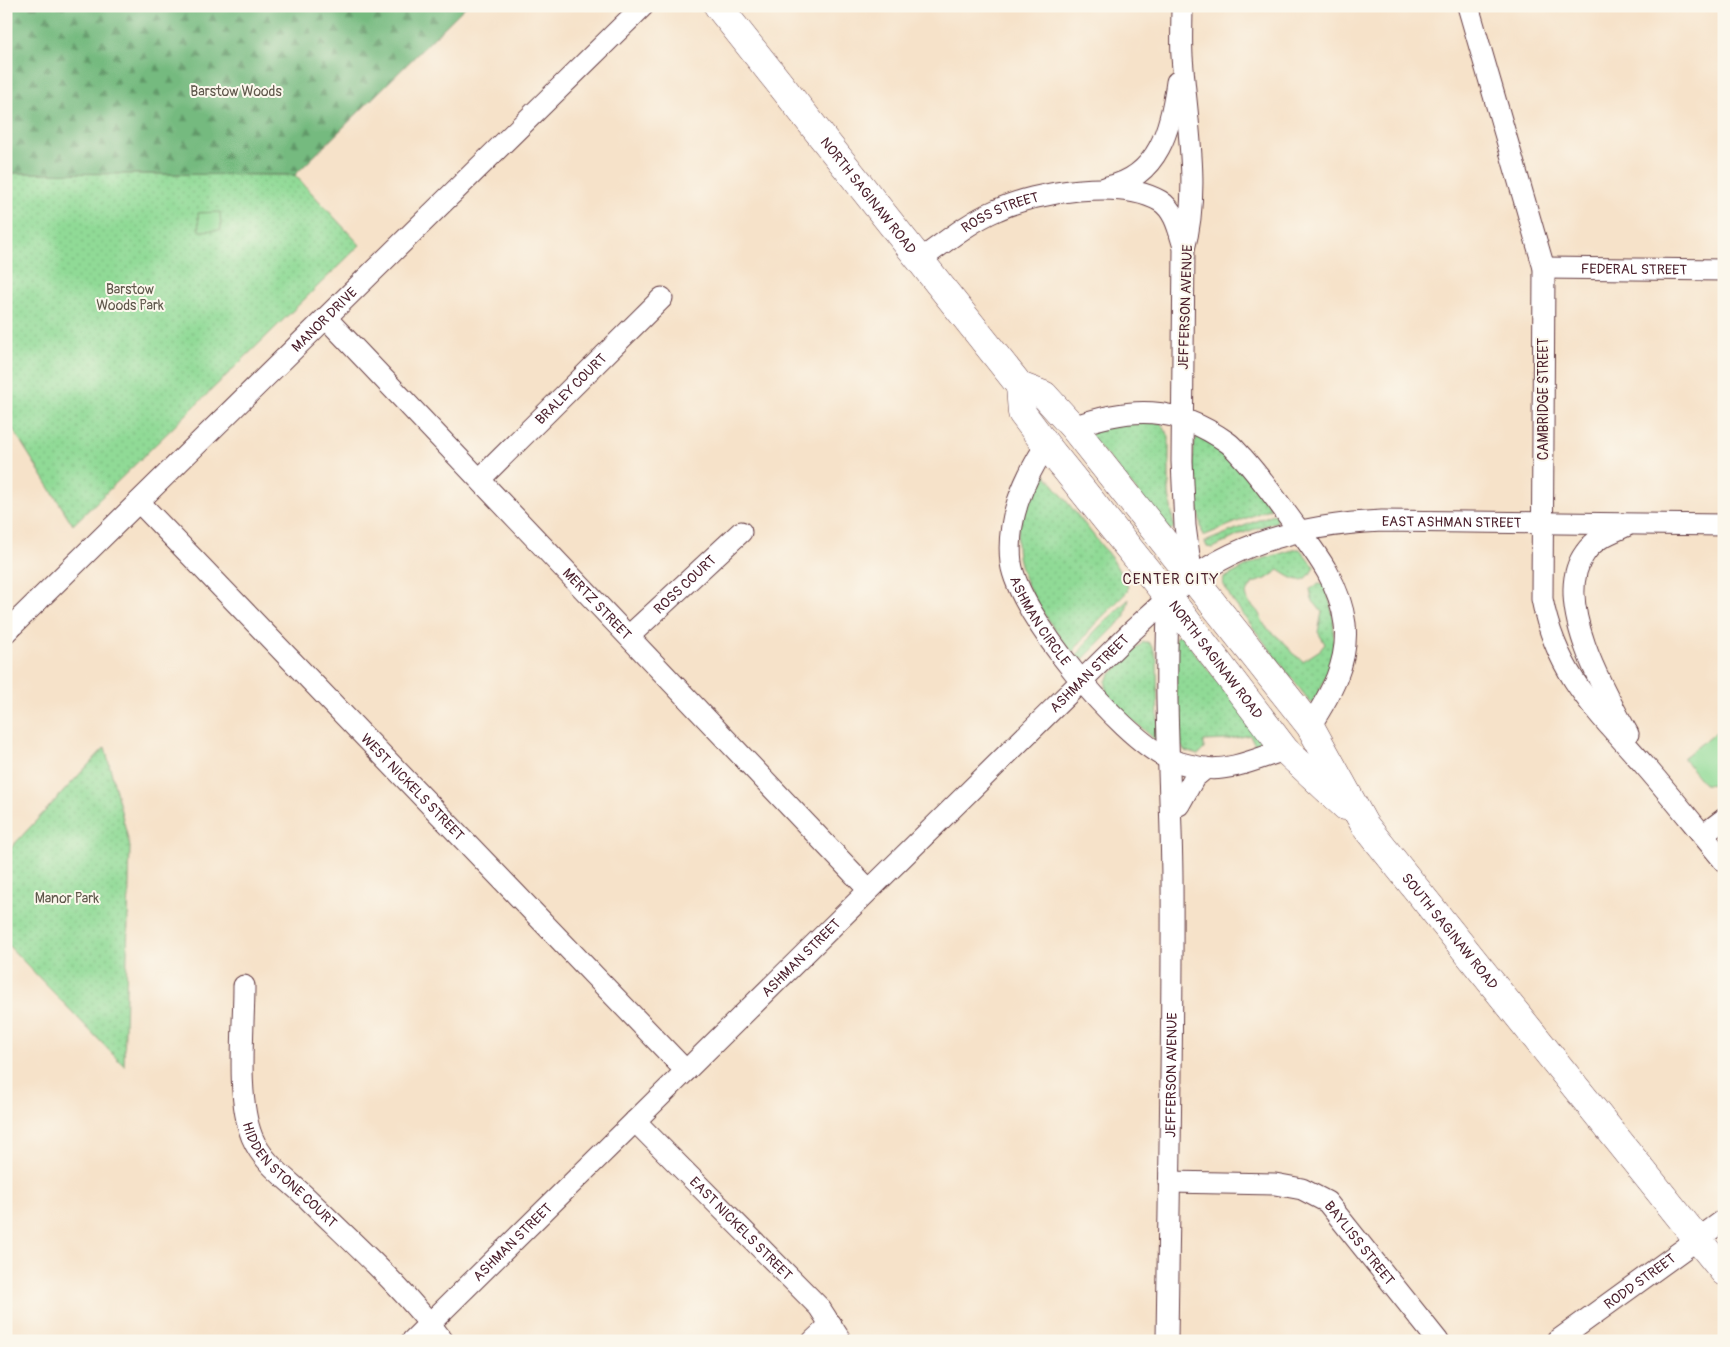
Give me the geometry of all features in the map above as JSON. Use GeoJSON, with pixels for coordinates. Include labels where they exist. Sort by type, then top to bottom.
{"type":"FeatureCollection","features":[{"type":"Feature","properties":{"kind":"main road","name":"NORTH SAGINAW ROAD"},"geometry":{"type":"LineString","coordinates":[[718,6],[1020,386],[1022,413],[1169,598],[1286,750],[1364,824]]}},
{"type":"Feature","properties":{"kind":"main road"},"geometry":{"type":"LineString","coordinates":[[1020,386],[1044,395],[1073,427],[1192,578]]}},
{"type":"Feature","properties":{"kind":"main road","name":"SOUTH SAGINAW ROAD"},"geometry":{"type":"LineString","coordinates":[[1192,578],[1310,726],[1364,824],[1724,1272]]}},
{"type":"Feature","properties":{"kind":"street","name":"MANOR DRIVE"},"geometry":{"type":"LineString","coordinates":[[6,632],[643,6]]}},
{"type":"Feature","properties":{"kind":"street","name":"JEFFERSON AVENUE"},"geometry":{"type":"LineString","coordinates":[[1182,6],[1182,54],[1191,154],[1190,227],[1184,249],[1183,496],[1192,578]]}},
{"type":"Feature","properties":{"kind":"street","name":"CAMBRIDGE STREET"},"geometry":{"type":"LineString","coordinates":[[1468,6],[1544,268],[1542,599],[1555,646],[1568,673],[1585,699],[1648,769],[1724,861]]}},
{"type":"Feature","properties":{"kind":"street","name":"ROSS STREET"},"geometry":{"type":"LineString","coordinates":[[920,260],[971,223],[1005,206],[1036,196],[1089,190],[1111,186],[1130,179],[1153,160],[1162,144],[1170,120],[1182,54]]}},
{"type":"Feature","properties":{"kind":"street","name":"ROSS STREET"},"geometry":{"type":"LineString","coordinates":[[1089,190],[1131,192],[1160,201],[1173,214],[1184,249]]}},
{"type":"Feature","properties":{"kind":"street","name":"FEDERAL STREET"},"geometry":{"type":"LineString","coordinates":[[1544,268],[1724,270]]}},
{"type":"Feature","properties":{"kind":"street","name":"BRALEY COURT"},"geometry":{"type":"LineString","coordinates":[[480,479],[662,298]]}},
{"type":"Feature","properties":{"kind":"street","name":"MERTZ STREET"},"geometry":{"type":"LineString","coordinates":[[326,318],[869,890]]}},
{"type":"Feature","properties":{"kind":"street"},"geometry":{"type":"LineString","coordinates":[[1073,427],[1098,418],[1125,412],[1155,413],[1182,417],[1228,442],[1260,477],[1329,573],[1337,591],[1345,625],[1339,674],[1310,726]]}},
{"type":"Feature","properties":{"kind":"street","name":"ASHMAN CIRCLE"},"geometry":{"type":"LineString","coordinates":[[1046,445],[1030,471],[1016,504],[1010,536],[1012,564],[1019,591],[1040,629],[1114,718],[1168,758],[1206,768],[1232,765],[1286,750]]}},
{"type":"Feature","properties":{"kind":"street","name":"WEST NICKELS STREET"},"geometry":{"type":"LineString","coordinates":[[139,502],[686,1071]]}},
{"type":"Feature","properties":{"kind":"street","name":"EAST ASHMAN STREET"},"geometry":{"type":"LineString","coordinates":[[1192,578],[1256,544],[1299,531],[1347,523],[1382,521],[1724,525]]}},
{"type":"Feature","properties":{"kind":"street","name":"CAMBRIDGE STREET"},"geometry":{"type":"LineString","coordinates":[[1630,524],[1598,539],[1588,548],[1579,562],[1574,586],[1579,624],[1596,671],[1608,699],[1648,769]]}},
{"type":"Feature","properties":{"kind":"street","name":"ROSS COURT"},"geometry":{"type":"LineString","coordinates":[[629,636],[741,532]]}},
{"type":"Feature","properties":{"kind":"street","name":"ASHMAN STREET"},"geometry":{"type":"LineString","coordinates":[[412,1341],[1083,680],[1192,578]]}},
{"type":"Feature","properties":{"kind":"street","name":"JEFFERSON AVENUE"},"geometry":{"type":"LineString","coordinates":[[1167,1341],[1172,965],[1171,808],[1168,801],[1167,634],[1169,598]]}},
{"type":"Feature","properties":{"kind":"street"},"geometry":{"type":"LineString","coordinates":[[1171,808],[1179,805],[1194,778],[1206,768]]}},
{"type":"Feature","properties":{"kind":"street"},"geometry":{"type":"LineString","coordinates":[[1703,835],[1724,820]]}},
{"type":"Feature","properties":{"kind":"street","name":"HIDDEN STONE COURT"},"geometry":{"type":"LineString","coordinates":[[244,986],[244,1098],[252,1137],[269,1164],[294,1185],[417,1306],[443,1341]]}},
{"type":"Feature","properties":{"kind":"street","name":"EAST NICKELS STREET"},"geometry":{"type":"LineString","coordinates":[[635,1121],[805,1293],[836,1332]]}},
{"type":"Feature","properties":{"kind":"street","name":"BAYLISS STREET"},"geometry":{"type":"LineString","coordinates":[[1168,1182],[1275,1184],[1302,1189],[1327,1202],[1438,1341]]}},
{"type":"Feature","properties":{"kind":"street","name":"RODD STREET"},"geometry":{"type":"LineString","coordinates":[[1557,1341],[1724,1220]]}},
{"type":"Feature","properties":{"kind":"street"},"geometry":{"type":"LineString","coordinates":[[813,1341],[836,1332]]}},
{"type":"Feature","properties":{"kind":"green space","name":"Barstow Woods"},"geometry":{"type":"Polygon","coordinates":[[[6,6],[466,6],[295,175],[6,173],[6,6]]]}},
{"type":"Feature","properties":{"kind":"green space","name":"Barstow Woods Park"},"geometry":{"type":"Polygon","coordinates":[[[6,173],[295,175],[360,245],[73,525],[6,418],[6,173]]]}},
{"type":"Feature","properties":{"kind":"green space"},"geometry":{"type":"Polygon","coordinates":[[[220,212],[221,230],[199,231],[198,213],[220,212]]]}},
{"type":"Feature","properties":{"kind":"green space"},"geometry":{"type":"Polygon","coordinates":[[[1120,420],[1161,423],[1169,436],[1169,494],[1174,527],[1170,531],[1091,437],[1093,427],[1120,420]]]}},
{"type":"Feature","properties":{"kind":"green space"},"geometry":{"type":"Polygon","coordinates":[[[1198,435],[1202,435],[1230,457],[1271,508],[1203,536],[1194,468],[1195,442],[1198,435]]]}},
{"type":"Feature","properties":{"kind":"green space"},"geometry":{"type":"Polygon","coordinates":[[[1039,473],[1045,474],[1113,560],[1128,587],[1127,592],[1093,626],[1072,653],[1033,597],[1020,564],[1017,548],[1018,532],[1039,473]]]}},
{"type":"Feature","properties":{"kind":"green space"},"geometry":{"type":"Polygon","coordinates":[[[1273,514],[1278,516],[1276,522],[1243,533],[1213,548],[1207,547],[1205,542],[1273,514]]]}},
{"type":"Feature","properties":{"kind":"green space"},"geometry":{"type":"Polygon","coordinates":[[[1300,549],[1314,566],[1307,577],[1303,580],[1295,579],[1279,570],[1266,579],[1253,583],[1246,594],[1248,601],[1258,612],[1265,626],[1286,644],[1292,653],[1303,661],[1320,650],[1325,644],[1318,632],[1322,612],[1312,600],[1310,589],[1318,584],[1326,585],[1334,620],[1333,659],[1315,702],[1310,702],[1232,600],[1223,583],[1224,578],[1259,560],[1300,549]]]}},
{"type":"Feature","properties":{"kind":"green space"},"geometry":{"type":"Polygon","coordinates":[[[1129,599],[1124,618],[1083,659],[1077,659],[1076,657],[1094,632],[1129,599]]]}},
{"type":"Feature","properties":{"kind":"green space"},"geometry":{"type":"Polygon","coordinates":[[[1180,634],[1266,742],[1256,747],[1250,735],[1226,740],[1204,741],[1204,749],[1198,755],[1185,751],[1177,741],[1175,638],[1180,634]]]}},
{"type":"Feature","properties":{"kind":"green space"},"geometry":{"type":"Polygon","coordinates":[[[1143,642],[1148,642],[1153,648],[1157,660],[1158,742],[1106,697],[1106,681],[1110,675],[1143,642]]]}},
{"type":"Feature","properties":{"kind":"green space"},"geometry":{"type":"Polygon","coordinates":[[[1724,726],[1724,783],[1720,785],[1704,784],[1683,758],[1724,726]]]}},
{"type":"Feature","properties":{"kind":"green space","name":"Manor Park"},"geometry":{"type":"Polygon","coordinates":[[[105,747],[130,847],[124,1066],[6,943],[6,853],[105,747]]]}},
{"type":"Feature","properties":{"kind":"district","name":"CENTER CITY"},"geometry":{"type":"Point","coordinates":[1171,579]}}]}
